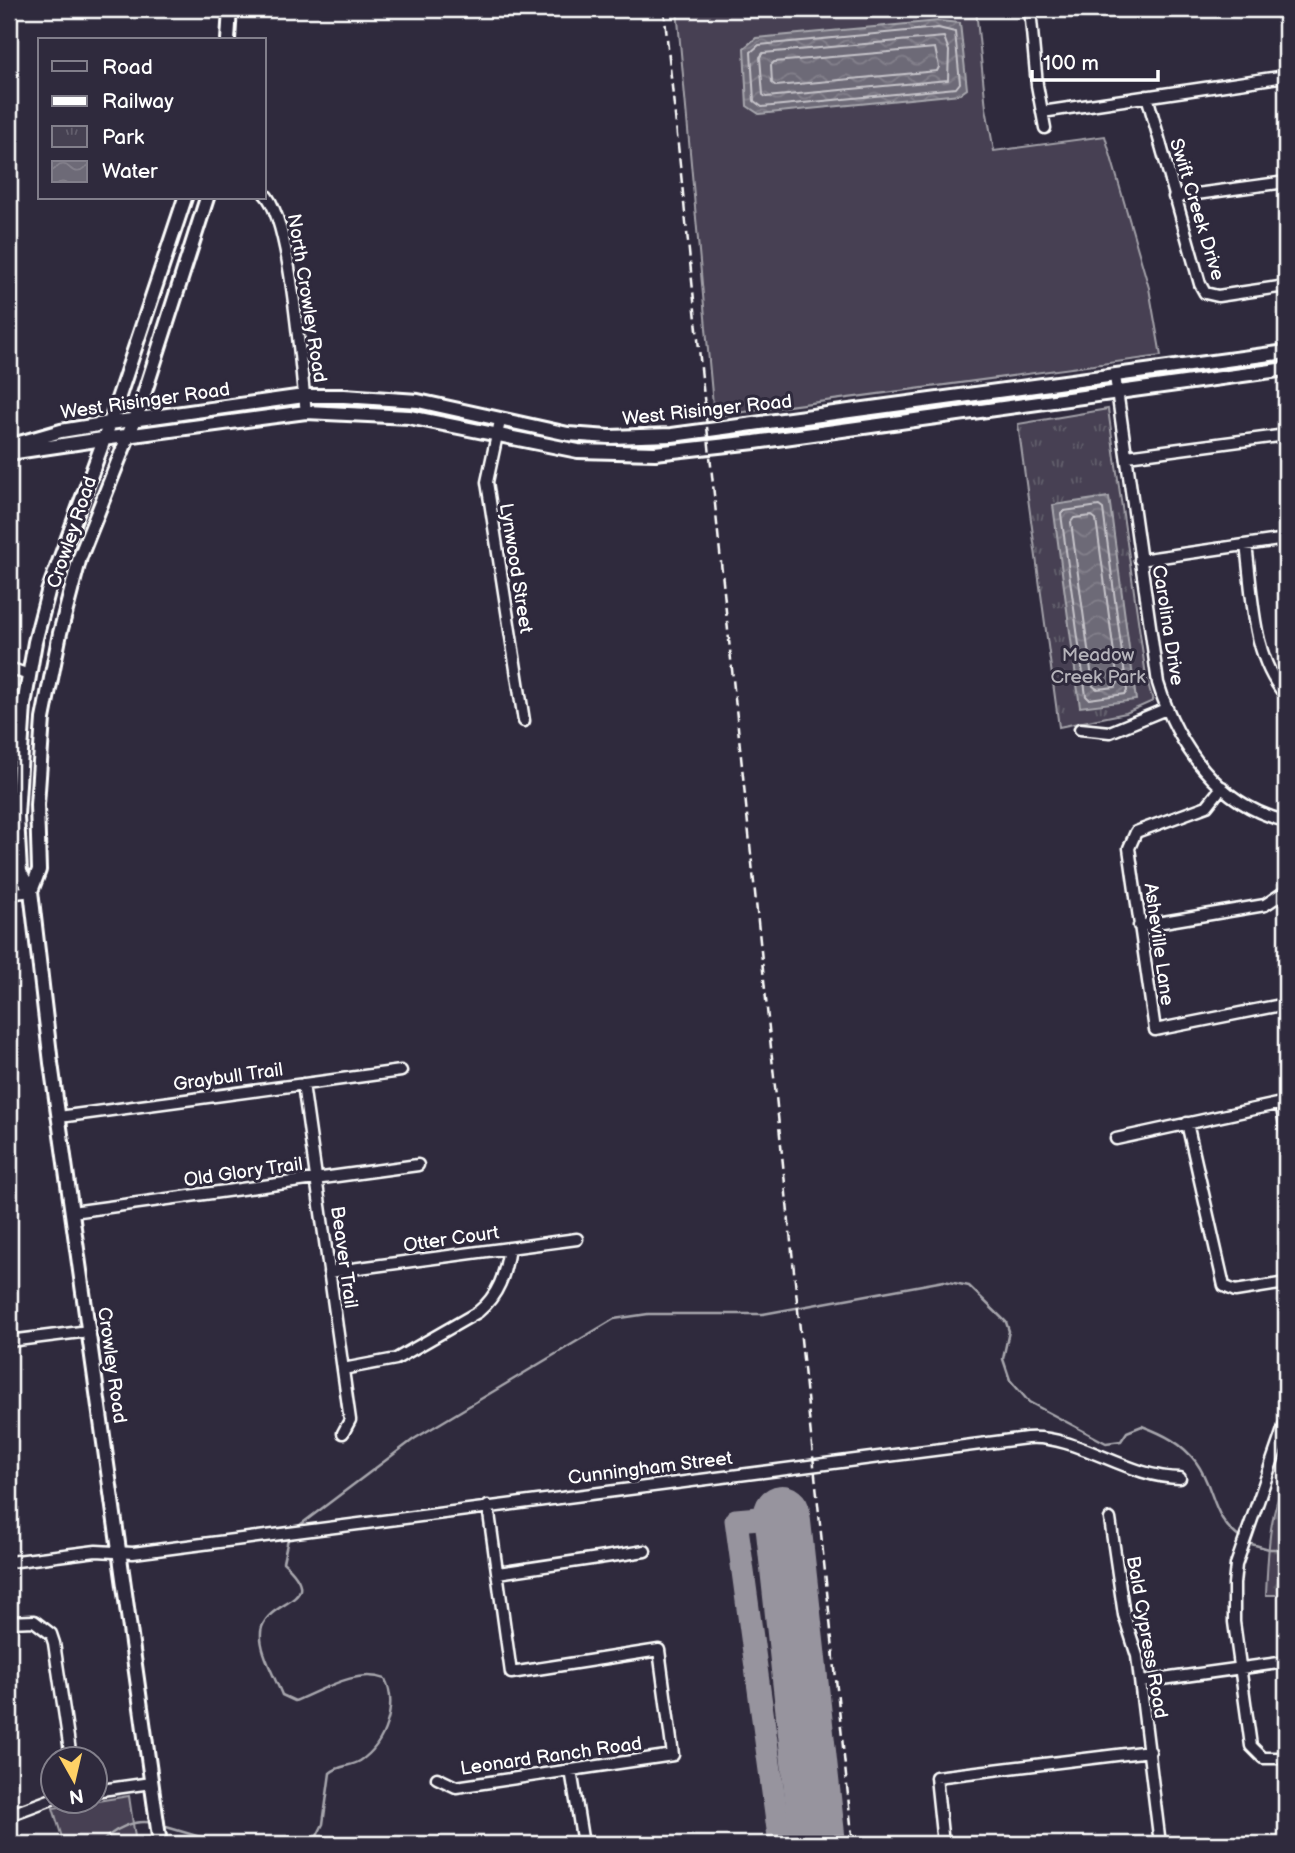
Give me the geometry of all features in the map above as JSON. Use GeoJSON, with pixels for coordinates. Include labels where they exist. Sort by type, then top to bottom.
{"type":"FeatureCollection","features":[{"type":"Feature","properties":{"kind":"main road"},"geometry":{"type":"LineString","coordinates":[[228,38],[230,9]]}},
{"type":"Feature","properties":{"kind":"main road","name":"Crowley Road"},"geometry":{"type":"LineString","coordinates":[[160,1842],[59,1117],[31,891],[20,872],[17,816],[18,774],[29,675],[48,592],[110,423],[184,200]]}},
{"type":"Feature","properties":{"kind":"main road","name":"Crowley Road"},"geometry":{"type":"LineString","coordinates":[[31,891],[39,870],[37,805],[43,719],[60,633],[80,556],[136,420],[205,200]]}},
{"type":"Feature","properties":{"kind":"main road","name":"West Risinger Road"},"geometry":{"type":"LineString","coordinates":[[9,446],[61,431],[304,396],[418,401],[541,430],[609,438],[672,435],[1286,352]]}},
{"type":"Feature","properties":{"kind":"main road","name":"West Risinger Road"},"geometry":{"type":"LineString","coordinates":[[9,453],[306,412],[409,417],[578,450],[655,453],[1286,369]]}},
{"type":"Feature","properties":{"kind":"main road"},"geometry":{"type":"LineString","coordinates":[[939,417],[946,404],[1006,394],[1017,389]]}},
{"type":"Feature","properties":{"kind":"street"},"geometry":{"type":"LineString","coordinates":[[1030,9],[1045,128]]}},
{"type":"Feature","properties":{"kind":"street"},"geometry":{"type":"LineString","coordinates":[[1042,112],[1286,76]]}},
{"type":"Feature","properties":{"kind":"street","name":"Swift Creek Drive"},"geometry":{"type":"LineString","coordinates":[[1147,96],[1200,284],[1206,293],[1218,296],[1286,286]]}},
{"type":"Feature","properties":{"kind":"street"},"geometry":{"type":"LineString","coordinates":[[1174,197],[1286,182]]}},
{"type":"Feature","properties":{"kind":"street","name":"North Crowley Road"},"geometry":{"type":"LineString","coordinates":[[266,196],[277,214],[285,253],[306,412]]}},
{"type":"Feature","properties":{"kind":"street","name":"Carolina Drive"},"geometry":{"type":"LineString","coordinates":[[1115,376],[1158,683],[1166,709],[1174,729],[1197,763],[1222,787],[1233,797],[1286,821]]}},
{"type":"Feature","properties":{"kind":"street","name":"Lynwood Street"},"geometry":{"type":"LineString","coordinates":[[500,421],[487,482],[488,504],[524,721]]}},
{"type":"Feature","properties":{"kind":"street"},"geometry":{"type":"LineString","coordinates":[[1127,456],[1286,435]]}},
{"type":"Feature","properties":{"kind":"street"},"geometry":{"type":"LineString","coordinates":[[1140,560],[1286,539]]}},
{"type":"Feature","properties":{"kind":"street"},"geometry":{"type":"LineString","coordinates":[[1246,545],[1261,652],[1272,678],[1286,696]]}},
{"type":"Feature","properties":{"kind":"street"},"geometry":{"type":"LineString","coordinates":[[9,668],[29,675]]}},
{"type":"Feature","properties":{"kind":"street"},"geometry":{"type":"LineString","coordinates":[[1080,729],[1110,732],[1166,709]]}},
{"type":"Feature","properties":{"kind":"street","name":"Asheville Lane"},"geometry":{"type":"LineString","coordinates":[[1222,787],[1207,806],[1136,832],[1129,848],[1155,1030],[1286,1004]]}},
{"type":"Feature","properties":{"kind":"street"},"geometry":{"type":"LineString","coordinates":[[9,894],[31,891]]}},
{"type":"Feature","properties":{"kind":"street"},"geometry":{"type":"LineString","coordinates":[[1139,926],[1265,905],[1286,891]]}},
{"type":"Feature","properties":{"kind":"street","name":"Graybull Trail"},"geometry":{"type":"LineString","coordinates":[[59,1117],[401,1071]]}},
{"type":"Feature","properties":{"kind":"street","name":"Beaver Trail"},"geometry":{"type":"LineString","coordinates":[[303,1084],[350,1420],[343,1433]]}},
{"type":"Feature","properties":{"kind":"street"},"geometry":{"type":"LineString","coordinates":[[1115,1139],[1284,1102],[1286,1130]]}},
{"type":"Feature","properties":{"kind":"street"},"geometry":{"type":"LineString","coordinates":[[1187,1123],[1224,1286],[1235,1291],[1286,1283]]}},
{"type":"Feature","properties":{"kind":"street","name":"Old Glory Trail"},"geometry":{"type":"LineString","coordinates":[[72,1212],[418,1165]]}},
{"type":"Feature","properties":{"kind":"street","name":"Otter Court"},"geometry":{"type":"LineString","coordinates":[[329,1272],[577,1239]]}},
{"type":"Feature","properties":{"kind":"street"},"geometry":{"type":"LineString","coordinates":[[343,1369],[396,1359],[478,1312],[490,1303],[500,1287],[509,1248]]}},
{"type":"Feature","properties":{"kind":"street"},"geometry":{"type":"LineString","coordinates":[[9,1340],[89,1331]]}},
{"type":"Feature","properties":{"kind":"street"},"geometry":{"type":"LineString","coordinates":[[1286,1421],[1236,1565],[1233,1602],[1250,1738],[1256,1754],[1263,1758],[1286,1758]]}},
{"type":"Feature","properties":{"kind":"street","name":"Cunningham Street"},"geometry":{"type":"LineString","coordinates":[[9,1562],[96,1551],[120,1553],[1039,1437],[1140,1472],[1180,1478]]}},
{"type":"Feature","properties":{"kind":"street"},"geometry":{"type":"LineString","coordinates":[[488,1506],[498,1573],[645,1551]]}},
{"type":"Feature","properties":{"kind":"street","name":"Bald Cypress Road"},"geometry":{"type":"LineString","coordinates":[[1110,1519],[1124,1615],[1135,1644],[1141,1682],[1160,1844]]}},
{"type":"Feature","properties":{"kind":"street","name":"Leonard Ranch Road"},"geometry":{"type":"LineString","coordinates":[[437,1778],[456,1787],[673,1755],[659,1650],[511,1673],[498,1573]]}},
{"type":"Feature","properties":{"kind":"street"},"geometry":{"type":"LineString","coordinates":[[9,1622],[34,1621],[51,1634],[58,1661],[69,1744]]}},
{"type":"Feature","properties":{"kind":"street"},"geometry":{"type":"LineString","coordinates":[[1141,1682],[1286,1662]]}},
{"type":"Feature","properties":{"kind":"street"},"geometry":{"type":"LineString","coordinates":[[943,1844],[936,1777],[1150,1751]]}},
{"type":"Feature","properties":{"kind":"street"},"geometry":{"type":"LineString","coordinates":[[570,1770],[583,1844]]}},
{"type":"Feature","properties":{"kind":"street"},"geometry":{"type":"LineString","coordinates":[[108,1789],[152,1783]]}},
{"type":"Feature","properties":{"kind":"street"},"geometry":{"type":"LineString","coordinates":[[9,1815],[38,1805]]}},
{"type":"Feature","properties":{"kind":"green space"},"geometry":{"type":"Polygon","coordinates":[[[677,9],[976,9],[986,108],[994,151],[1105,136],[1149,288],[1161,356],[714,416],[677,9]]]}},
{"type":"Feature","properties":{"kind":"green space","name":"Meadow Creek Park"},"geometry":{"type":"Polygon","coordinates":[[[1108,409],[1146,676],[1153,701],[1126,713],[1059,727],[1018,424],[1108,409]]]}},
{"type":"Feature","properties":{"kind":"green space"},"geometry":{"type":"Polygon","coordinates":[[[1286,1479],[1286,1595],[1266,1595],[1272,1521],[1286,1479]]]}},
{"type":"Feature","properties":{"kind":"green space"},"geometry":{"type":"Polygon","coordinates":[[[129,1796],[136,1844],[64,1844],[55,1814],[108,1814],[108,1799],[129,1796]]]}},
{"type":"Feature","properties":{"kind":"water"},"geometry":{"type":"Polygon","coordinates":[[[939,21],[960,23],[967,89],[960,94],[759,114],[747,106],[744,48],[756,38],[939,21]]]}},
{"type":"Feature","properties":{"kind":"water"},"geometry":{"type":"Polygon","coordinates":[[[1109,497],[1136,700],[1080,707],[1053,505],[1109,497]]]}},
{"type":"Feature","properties":{"kind":"waterway"},"geometry":{"type":"LineString","coordinates":[[296,1528],[414,1439],[614,1319],[648,1314],[763,1314],[944,1281],[969,1286],[1006,1322],[1009,1331],[1003,1359],[1010,1380],[1029,1402],[1106,1443],[1121,1441],[1127,1432],[1142,1426],[1172,1440],[1185,1449],[1196,1462],[1219,1513],[1232,1531],[1243,1540]]}},
{"type":"Feature","properties":{"kind":"waterway"},"geometry":{"type":"LineString","coordinates":[[288,1539],[283,1562],[295,1575],[300,1585],[299,1593],[268,1618],[262,1627],[261,1635],[264,1652],[282,1695],[295,1701],[351,1678],[374,1676],[385,1679],[390,1701],[387,1724],[369,1754],[360,1761],[330,1773],[323,1824],[313,1844]]}},
{"type":"Feature","properties":{"kind":"waterway"},"geometry":{"type":"LineString","coordinates":[[1248,1543],[1269,1549],[1286,1549]]}},
{"type":"Feature","properties":{"kind":"waterway"},"geometry":{"type":"LineString","coordinates":[[101,1844],[124,1826],[139,1822],[153,1823]]}},
{"type":"Feature","properties":{"kind":"waterway"},"geometry":{"type":"LineString","coordinates":[[163,1826],[224,1844]]}},
{"type":"Feature","properties":{"kind":"taxiway"},"geometry":{"type":"LineString","coordinates":[[780,1844],[736,1520],[782,1516]]}},
{"type":"Feature","properties":{"kind":"taxiway"},"geometry":{"type":"LineString","coordinates":[[778,1826],[816,1821]]}},
{"type":"Feature","properties":{"kind":"runway"},"geometry":{"type":"LineString","coordinates":[[782,1513],[818,1844]]}},
{"type":"Feature","properties":{"kind":"railway"},"geometry":{"type":"LineString","coordinates":[[664,9],[853,1844]]}}]}
